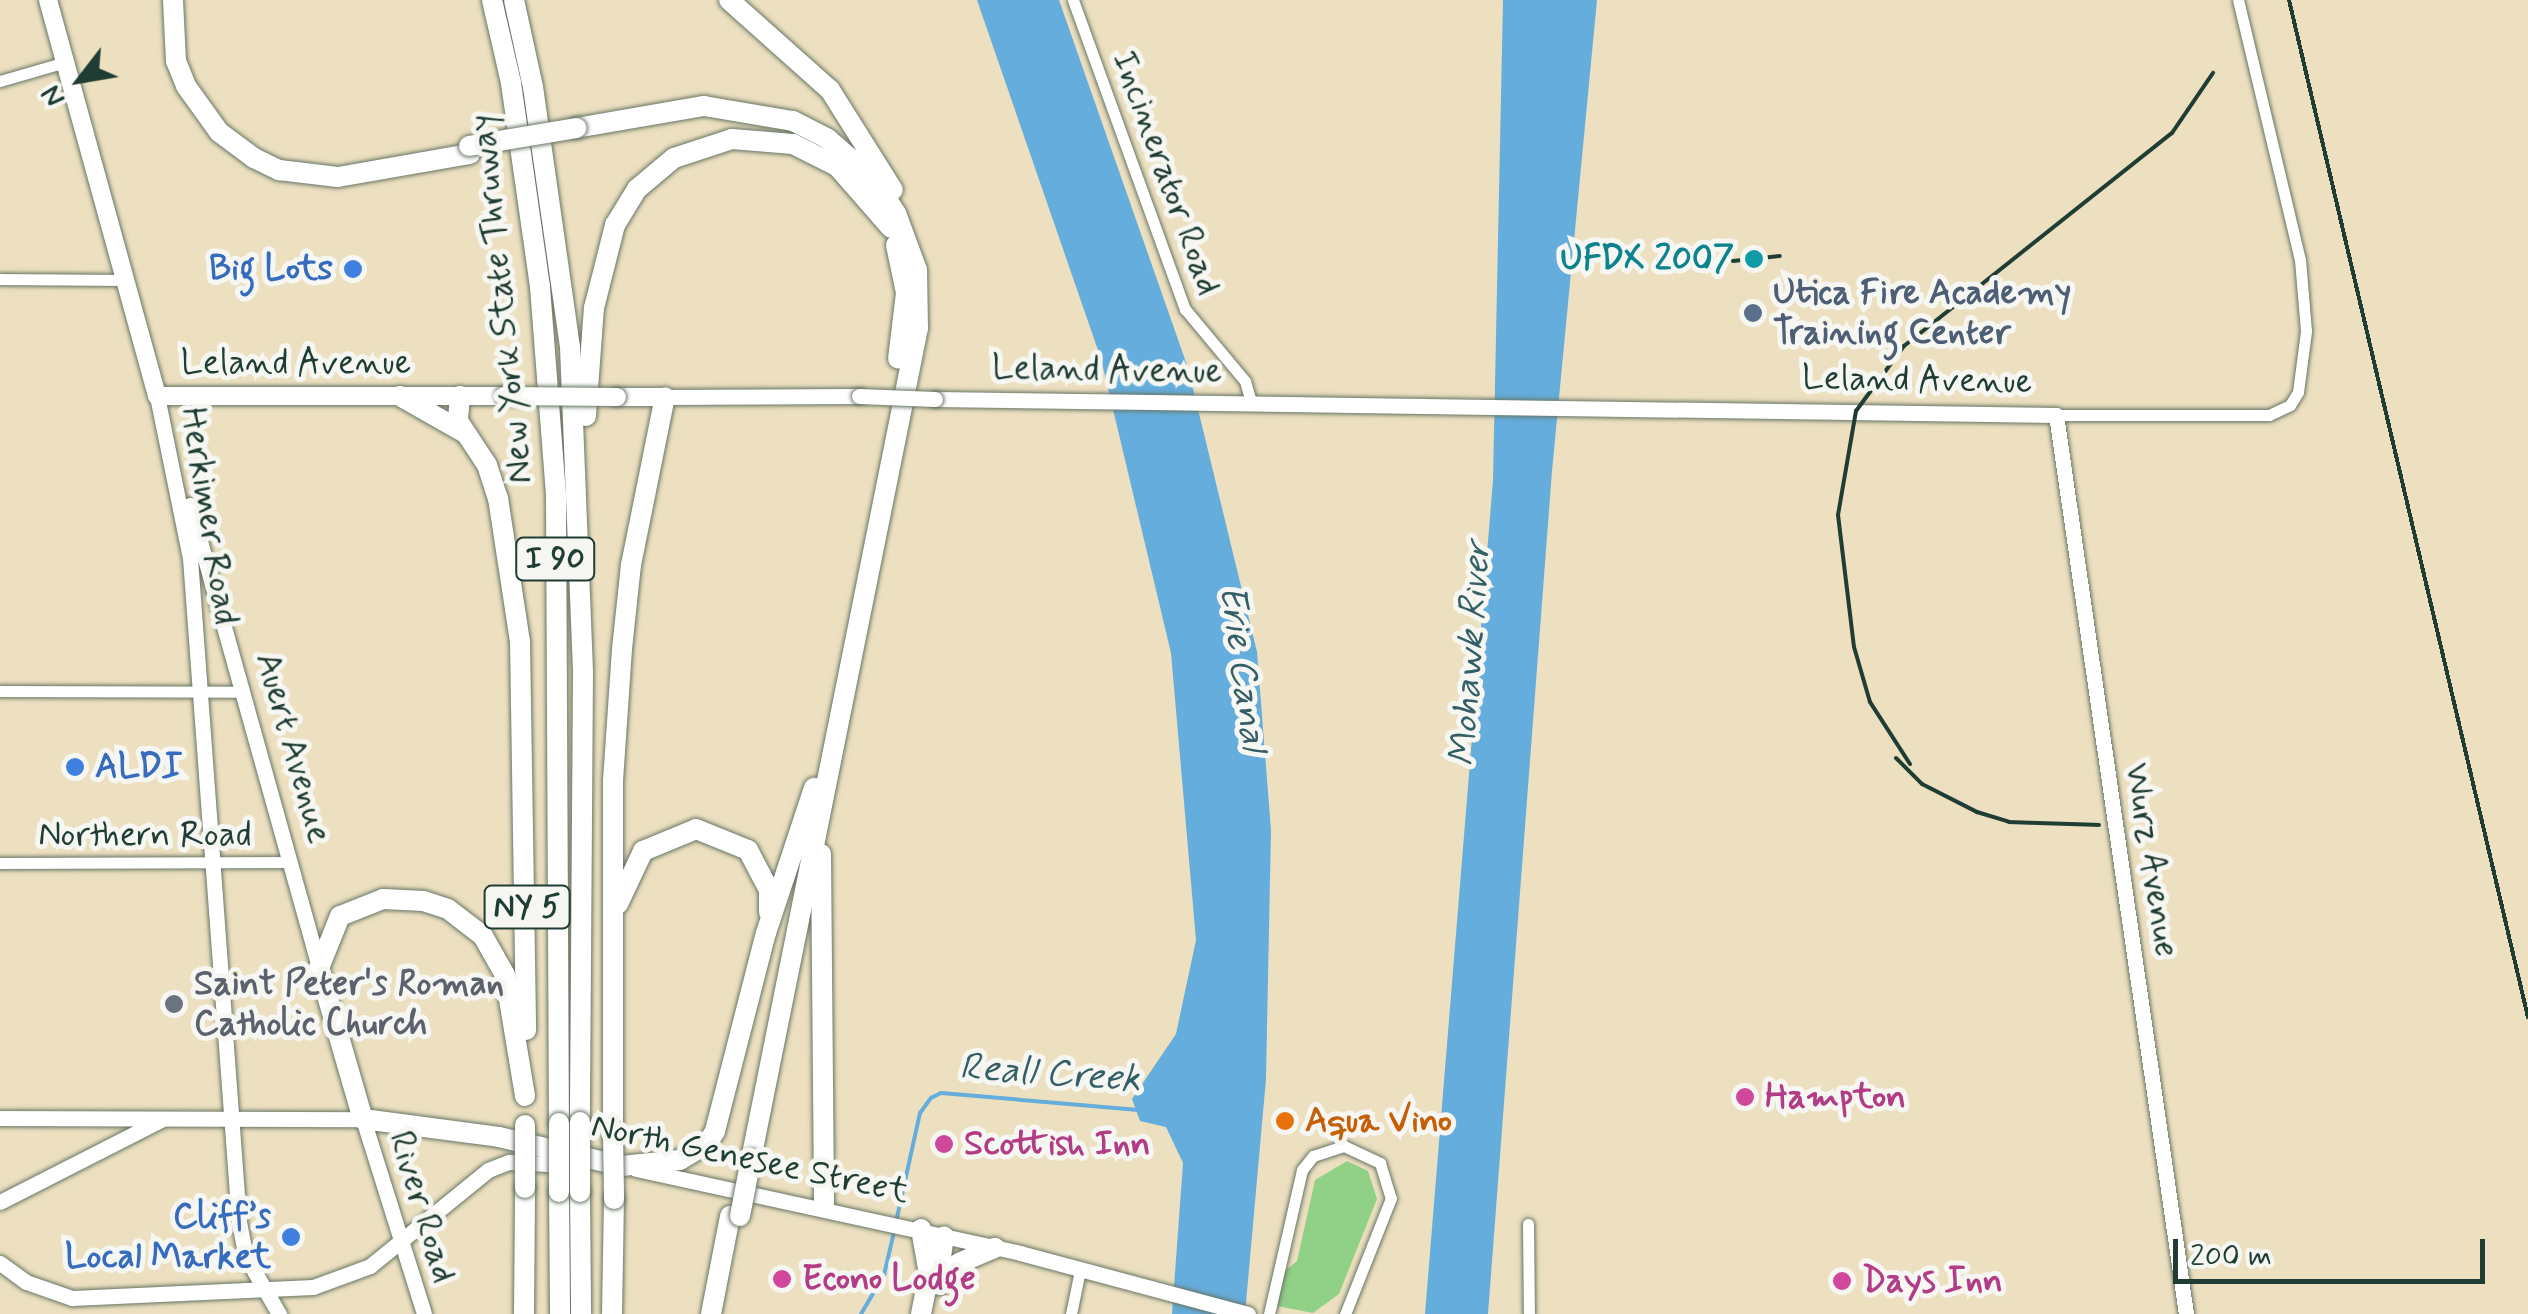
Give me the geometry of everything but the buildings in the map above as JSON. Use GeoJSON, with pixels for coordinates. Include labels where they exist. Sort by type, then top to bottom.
{"type":"FeatureCollection","features":[{"type":"Feature","properties":{"kind":"highway"},"geometry":{"type":"LineString","coordinates":[[173,0],[176,61],[186,86],[219,132],[254,158],[279,170],[338,177],[469,150]]}},
{"type":"Feature","properties":{"kind":"highway"},"geometry":{"type":"LineString","coordinates":[[182,0],[182,44],[195,86],[250,148],[304,168],[335,169],[469,150],[704,106],[768,112],[828,139],[858,163],[896,213],[909,244]]}},
{"type":"Feature","properties":{"kind":"highway"},"geometry":{"type":"LineString","coordinates":[[476,0],[517,124]]}},
{"type":"Feature","properties":{"kind":"highway","name":"New York State Thruway"},"geometry":{"type":"LineString","coordinates":[[492,0],[517,124],[540,287],[556,497],[570,1192],[580,1314]]}},
{"type":"Feature","properties":{"kind":"highway","name":"New York State Thruway"},"geometry":{"type":"LineString","coordinates":[[514,0],[562,270],[581,548],[569,1122]]}},
{"type":"Feature","properties":{"kind":"highway"},"geometry":{"type":"LineString","coordinates":[[730,0],[792,51],[858,127],[890,184],[917,270],[918,328],[746,1160]]}},
{"type":"Feature","properties":{"kind":"highway"},"geometry":{"type":"LineString","coordinates":[[576,132],[717,114],[785,126],[857,172],[891,228],[906,292],[904,325],[746,1160],[711,1314]]}},
{"type":"Feature","properties":{"kind":"highway"},"geometry":{"type":"LineString","coordinates":[[581,548],[594,308],[615,225],[638,189],[700,146],[756,138],[793,144],[837,166],[891,228]]}},
{"type":"Feature","properties":{"kind":"highway","name":"NY 5"},"geometry":{"type":"LineString","coordinates":[[400,396],[465,434],[487,465],[498,498],[520,641],[528,869],[525,1096]]}},
{"type":"Feature","properties":{"kind":"highway"},"geometry":{"type":"LineString","coordinates":[[460,396],[456,414],[465,434]]}},
{"type":"Feature","properties":{"kind":"highway","name":"NY 5"},"geometry":{"type":"LineString","coordinates":[[612,1314],[612,925],[622,649],[631,565],[665,397]]}},
{"type":"Feature","properties":{"kind":"highway"},"geometry":{"type":"LineString","coordinates":[[631,1168],[680,1160],[707,1144],[766,933],[820,767]]}},
{"type":"Feature","properties":{"kind":"highway"},"geometry":{"type":"LineString","coordinates":[[824,794],[824,1206]]}},
{"type":"Feature","properties":{"kind":"highway"},"geometry":{"type":"LineString","coordinates":[[612,925],[643,851],[696,829],[736,842],[760,868],[769,890],[766,933]]}},
{"type":"Feature","properties":{"kind":"highway"},"geometry":{"type":"LineString","coordinates":[[319,968],[334,925],[355,907],[383,899],[424,901],[465,920],[505,975],[525,1096],[524,1314]]}},
{"type":"Feature","properties":{"kind":"highway","name":"Auert Avenue"},"geometry":{"type":"LineString","coordinates":[[319,968],[362,1119]]}},
{"type":"Feature","properties":{"kind":"highway","name":"North Genesee Street"},"geometry":{"type":"LineString","coordinates":[[362,1119],[500,1137],[631,1168]]}},
{"type":"Feature","properties":{"kind":"highway","name":"New York State Thruway"},"geometry":{"type":"LineString","coordinates":[[560,1314],[570,1192]]}},
{"type":"Feature","properties":{"kind":"highway"},"geometry":{"type":"LineString","coordinates":[[722,1314],[735,1216]]}},
{"type":"Feature","properties":{"kind":"highway"},"geometry":{"type":"LineString","coordinates":[[914,1228],[929,1274],[921,1314]]}},
{"type":"Feature","properties":{"kind":"highway"},"geometry":{"type":"LineString","coordinates":[[932,1314],[944,1236]]}},
{"type":"Feature","properties":{"kind":"highway"},"geometry":{"type":"LineString","coordinates":[[936,1291],[959,1263],[995,1248]]}},
{"type":"Feature","properties":{"kind":"main road","name":"Herkimer Road"},"geometry":{"type":"LineString","coordinates":[[48,0],[157,396]]}},
{"type":"Feature","properties":{"kind":"main road","name":"Leland Avenue"},"geometry":{"type":"LineString","coordinates":[[157,396],[665,397]]}},
{"type":"Feature","properties":{"kind":"street","name":"Incinerator Road"},"geometry":{"type":"LineString","coordinates":[[1073,0],[1185,309],[1245,381],[1252,405]]}},
{"type":"Feature","properties":{"kind":"street"},"geometry":{"type":"LineString","coordinates":[[2056,415],[2269,415],[2290,405],[2298,392],[2306,331],[2300,260],[2238,0]]}},
{"type":"Feature","properties":{"kind":"street"},"geometry":{"type":"LineString","coordinates":[[0,80],[66,62]]}},
{"type":"Feature","properties":{"kind":"street"},"geometry":{"type":"LineString","coordinates":[[0,279],[124,280]]}},
{"type":"Feature","properties":{"kind":"street","name":"Herkimer Road"},"geometry":{"type":"LineString","coordinates":[[157,396],[186,526],[239,1222],[262,1290],[276,1311]]}},
{"type":"Feature","properties":{"kind":"street","name":"Auert Avenue"},"geometry":{"type":"LineString","coordinates":[[157,396],[319,968]]}},
{"type":"Feature","properties":{"kind":"street","name":"Leland Avenue"},"geometry":{"type":"LineString","coordinates":[[665,397],[859,396],[2056,415]]}},
{"type":"Feature","properties":{"kind":"street","name":"Wurz Avenue"},"geometry":{"type":"LineString","coordinates":[[2056,415],[2186,1314]]}},
{"type":"Feature","properties":{"kind":"street"},"geometry":{"type":"LineString","coordinates":[[0,691],[242,692]]}},
{"type":"Feature","properties":{"kind":"street","name":"Northern Road"},"geometry":{"type":"LineString","coordinates":[[0,863],[291,862]]}},
{"type":"Feature","properties":{"kind":"street"},"geometry":{"type":"LineString","coordinates":[[0,1202],[169,1117]]}},
{"type":"Feature","properties":{"kind":"street","name":"North Genesee Street"},"geometry":{"type":"LineString","coordinates":[[0,1118],[362,1119]]}},
{"type":"Feature","properties":{"kind":"street","name":"River Road"},"geometry":{"type":"LineString","coordinates":[[362,1119],[422,1310]]}},
{"type":"Feature","properties":{"kind":"street"},"geometry":{"type":"LineString","coordinates":[[1269,1310],[1302,1170],[1326,1148],[1344,1146],[1380,1163],[1391,1189],[1345,1314]]}},
{"type":"Feature","properties":{"kind":"street"},"geometry":{"type":"LineString","coordinates":[[2,1264],[72,1298],[262,1290],[341,1280],[399,1241],[466,1184],[509,1162],[631,1168]]}},
{"type":"Feature","properties":{"kind":"street","name":"North Genesee Street"},"geometry":{"type":"LineString","coordinates":[[631,1168],[824,1206],[1248,1314]]}},
{"type":"Feature","properties":{"kind":"street"},"geometry":{"type":"LineString","coordinates":[[0,1216],[37,1184]]}},
{"type":"Feature","properties":{"kind":"street"},"geometry":{"type":"LineString","coordinates":[[1528,1224],[1529,1314]]}},
{"type":"Feature","properties":{"kind":"street"},"geometry":{"type":"LineString","coordinates":[[1071,1314],[1080,1270]]}},
{"type":"Feature","properties":{"kind":"green space"},"geometry":{"type":"Polygon","coordinates":[[[1347,1161],[1368,1171],[1377,1199],[1339,1294],[1313,1313],[1277,1306],[1285,1271],[1297,1261],[1315,1180],[1347,1161]]]}},
{"type":"Feature","properties":{"kind":"water","name":"Erie Canal"},"geometry":{"type":"Polygon","coordinates":[[[977,0],[1059,0],[1188,368],[1257,652],[1271,830],[1266,1079],[1245,1314],[1172,1314],[1183,1163],[1166,1127],[1140,1121],[1132,1099],[1176,1034],[1196,940],[1171,653],[1101,359],[977,0]]]}},
{"type":"Feature","properties":{"kind":"water"},"geometry":{"type":"Polygon","coordinates":[[[1503,0],[1597,0],[1552,471],[1488,1314],[1425,1314],[1493,480],[1503,0]]]}},
{"type":"Feature","properties":{"kind":"waterway","name":"Reall Creek"},"geometry":{"type":"LineString","coordinates":[[896,1222],[920,1113],[931,1098],[941,1093],[1138,1110]]}},
{"type":"Feature","properties":{"kind":"waterway","name":"Reall Creek"},"geometry":{"type":"LineString","coordinates":[[861,1314],[884,1275],[894,1232]]}},
{"type":"Feature","properties":{"kind":"railway"},"geometry":{"type":"LineString","coordinates":[[2289,0],[2528,1017]]}},
{"type":"Feature","properties":{"kind":"railway"},"geometry":{"type":"LineString","coordinates":[[1910,764],[1870,702],[1854,647],[1838,515],[1856,411],[1904,346],[2172,133],[2213,73]]}},
{"type":"Feature","properties":{"kind":"railway"},"geometry":{"type":"LineString","coordinates":[[1733,261],[1780,256]]}},
{"type":"Feature","properties":{"kind":"railway"},"geometry":{"type":"LineString","coordinates":[[1896,758],[1922,784],[1977,812],[2009,822],[2099,825]]}},
{"type":"Feature","properties":{"kind":"place","name":"UFDX 2007"},"geometry":{"type":"Point","coordinates":[1754,259]}},
{"type":"Feature","properties":{"kind":"place","name":"Big Lots"},"geometry":{"type":"Point","coordinates":[353,269]}},
{"type":"Feature","properties":{"kind":"place","name":"Utica Fire Academy Training Center"},"geometry":{"type":"Point","coordinates":[1753,313]}},
{"type":"Feature","properties":{"kind":"place","name":"ALDI"},"geometry":{"type":"Point","coordinates":[75,767]}},
{"type":"Feature","properties":{"kind":"place","name":"Saint Peter's Roman Catholic Church"},"geometry":{"type":"Point","coordinates":[174,1004]}},
{"type":"Feature","properties":{"kind":"place","name":"Hampton"},"geometry":{"type":"Point","coordinates":[1745,1097]}},
{"type":"Feature","properties":{"kind":"place","name":"Aqua Vino"},"geometry":{"type":"Point","coordinates":[1285,1121]}},
{"type":"Feature","properties":{"kind":"place","name":"Scottish Inn"},"geometry":{"type":"Point","coordinates":[944,1144]}},
{"type":"Feature","properties":{"kind":"place","name":"Cliff’s Local Market"},"geometry":{"type":"Point","coordinates":[291,1237]}},
{"type":"Feature","properties":{"kind":"place","name":"Econo Lodge"},"geometry":{"type":"Point","coordinates":[782,1279]}},
{"type":"Feature","properties":{"kind":"place","name":"Days Inn"},"geometry":{"type":"Point","coordinates":[1842,1281]}},
{"type":"Feature","properties":{"kind":"water label","name":"Mohawk River"},"geometry":{"type":"Point","coordinates":[1471,654]}}]}
